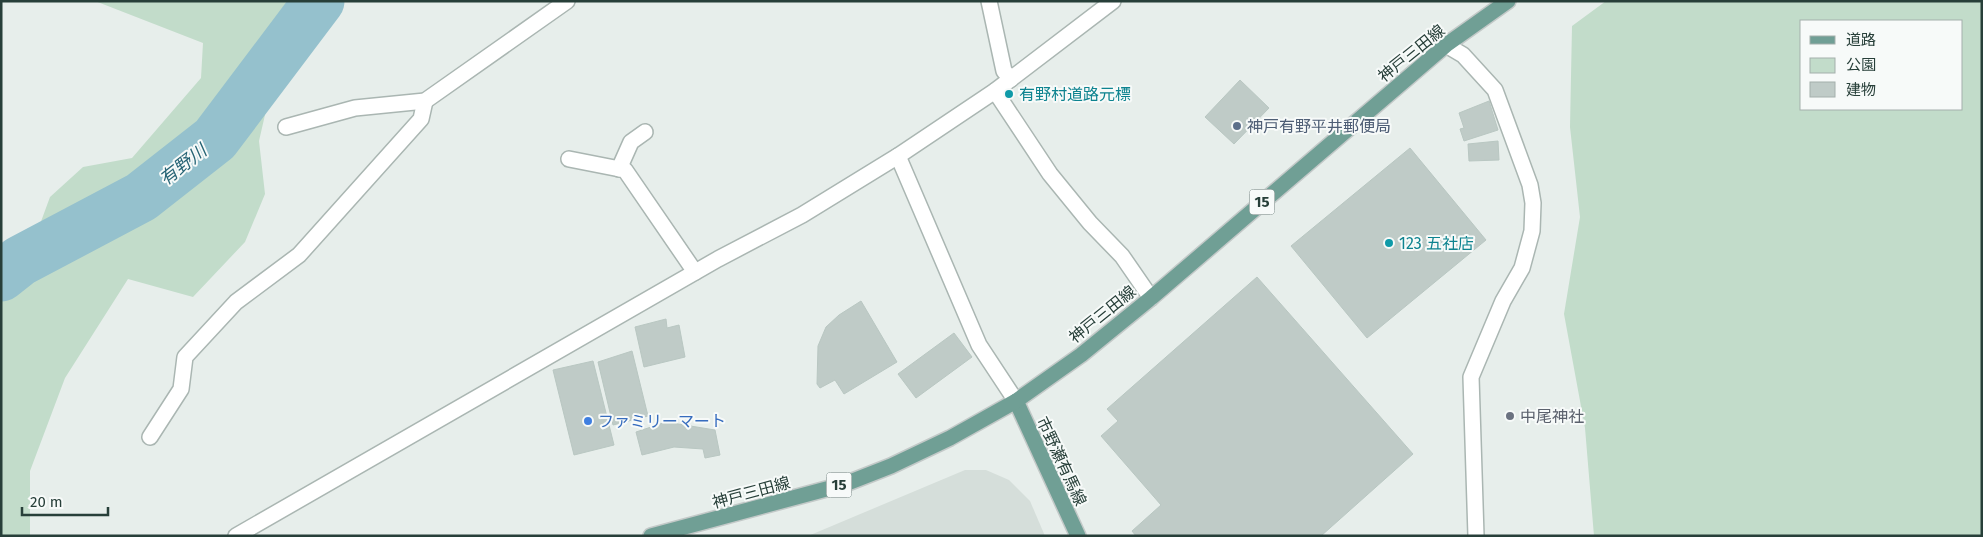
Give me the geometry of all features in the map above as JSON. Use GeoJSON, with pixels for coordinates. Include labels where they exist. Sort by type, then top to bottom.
{"type":"FeatureCollection","features":[{"type":"Feature","properties":{"kind":"main road","name":"神戸三田線"},"geometry":{"type":"LineString","coordinates":[[651,536],[844,484],[891,466],[933,446],[1016,402],[1081,355],[1150,298],[1446,45],[1508,1]]}},
{"type":"Feature","properties":{"kind":"main road","name":"市野瀬有馬線"},"geometry":{"type":"LineString","coordinates":[[1016,402],[1078,536]]}},
{"type":"Feature","properties":{"kind":"street"},"geometry":{"type":"LineString","coordinates":[[286,127],[355,108],[425,101],[567,1]]}},
{"type":"Feature","properties":{"kind":"street"},"geometry":{"type":"LineString","coordinates":[[989,1],[1004,71],[1011,79]]}},
{"type":"Feature","properties":{"kind":"street"},"geometry":{"type":"LineString","coordinates":[[236,536],[696,272],[802,215],[898,156],[994,91],[1113,1]]}},
{"type":"Feature","properties":{"kind":"street"},"geometry":{"type":"LineString","coordinates":[[1446,45],[1463,55],[1495,90],[1530,185],[1534,203],[1532,231],[1522,268],[1503,301],[1471,377],[1476,536]]}},
{"type":"Feature","properties":{"kind":"street"},"geometry":{"type":"LineString","coordinates":[[994,91],[1050,174],[1090,223],[1122,256],[1150,298]]}},
{"type":"Feature","properties":{"kind":"street"},"geometry":{"type":"LineString","coordinates":[[150,437],[181,388],[185,358],[236,302],[300,254],[421,119],[425,101]]}},
{"type":"Feature","properties":{"kind":"street"},"geometry":{"type":"LineString","coordinates":[[619,169],[631,142],[645,132]]}},
{"type":"Feature","properties":{"kind":"street"},"geometry":{"type":"LineString","coordinates":[[898,156],[980,345],[1016,402]]}},
{"type":"Feature","properties":{"kind":"street"},"geometry":{"type":"LineString","coordinates":[[569,159],[625,170],[696,272]]}},
{"type":"Feature","properties":{"kind":"shaded area"},"geometry":{"type":"Polygon","coordinates":[[[965,470],[986,470],[1009,480],[1030,501],[1045,536],[808,536],[965,470]]]}},
{"type":"Feature","properties":{"kind":"green space"},"geometry":{"type":"Polygon","coordinates":[[[95,1],[333,1],[331,14],[270,93],[259,141],[265,194],[245,242],[193,297],[128,279],[65,378],[30,471],[30,536],[1,536],[1,291],[21,276],[50,197],[83,167],[132,158],[201,78],[203,43],[95,1]]]}},
{"type":"Feature","properties":{"kind":"green space"},"geometry":{"type":"Polygon","coordinates":[[[1606,1],[1982,1],[1982,536],[1594,536],[1585,428],[1564,314],[1580,217],[1570,127],[1572,26],[1606,1]]]}},
{"type":"Feature","properties":{"kind":"building"},"geometry":{"type":"Polygon","coordinates":[[[1240,80],[1269,108],[1234,144],[1205,117],[1240,80]]]}},
{"type":"Feature","properties":{"kind":"building"},"geometry":{"type":"Polygon","coordinates":[[[1489,101],[1498,130],[1464,141],[1460,129],[1464,128],[1459,113],[1489,101]]]}},
{"type":"Feature","properties":{"kind":"building"},"geometry":{"type":"Polygon","coordinates":[[[1498,141],[1499,160],[1469,161],[1468,144],[1498,141]]]}},
{"type":"Feature","properties":{"kind":"building","name":"123 五社店"},"geometry":{"type":"Polygon","coordinates":[[[1410,148],[1486,240],[1367,338],[1291,246],[1410,148]]]}},
{"type":"Feature","properties":{"kind":"building"},"geometry":{"type":"Polygon","coordinates":[[[1257,277],[1413,454],[1321,536],[1136,536],[1132,531],[1161,505],[1101,436],[1118,421],[1107,409],[1257,277]]]}},
{"type":"Feature","properties":{"kind":"building"},"geometry":{"type":"Polygon","coordinates":[[[861,301],[897,362],[844,394],[835,380],[820,388],[817,384],[818,346],[826,327],[839,315],[861,301]]]}},
{"type":"Feature","properties":{"kind":"building"},"geometry":{"type":"Polygon","coordinates":[[[666,319],[667,328],[679,325],[685,357],[644,367],[635,327],[666,319]]]}},
{"type":"Feature","properties":{"kind":"building"},"geometry":{"type":"Polygon","coordinates":[[[954,333],[972,357],[916,398],[898,374],[954,333]]]}},
{"type":"Feature","properties":{"kind":"building"},"geometry":{"type":"Polygon","coordinates":[[[632,351],[648,416],[613,425],[598,362],[632,351]]]}},
{"type":"Feature","properties":{"kind":"building"},"geometry":{"type":"Polygon","coordinates":[[[593,361],[614,445],[574,455],[553,370],[593,361]]]}},
{"type":"Feature","properties":{"kind":"building"},"geometry":{"type":"Polygon","coordinates":[[[666,422],[715,430],[720,455],[705,458],[703,449],[674,447],[642,455],[636,432],[666,422]]]}},
{"type":"Feature","properties":{"kind":"waterway","name":"有野川"},"geometry":{"type":"LineString","coordinates":[[1,276],[20,261],[141,197],[215,139],[319,1]]}},
{"type":"Feature","properties":{"kind":"place","name":"有野村道路元標"},"geometry":{"type":"Point","coordinates":[1009,94]}},
{"type":"Feature","properties":{"kind":"place","name":"神戸有野平井郵便局"},"geometry":{"type":"Point","coordinates":[1237,126]}},
{"type":"Feature","properties":{"kind":"place","name":"123 五社店"},"geometry":{"type":"Point","coordinates":[1389,243]}},
{"type":"Feature","properties":{"kind":"place","name":"中尾神社"},"geometry":{"type":"Point","coordinates":[1510,416]}},
{"type":"Feature","properties":{"kind":"place","name":"ファミリーマート"},"geometry":{"type":"Point","coordinates":[588,421]}}]}
